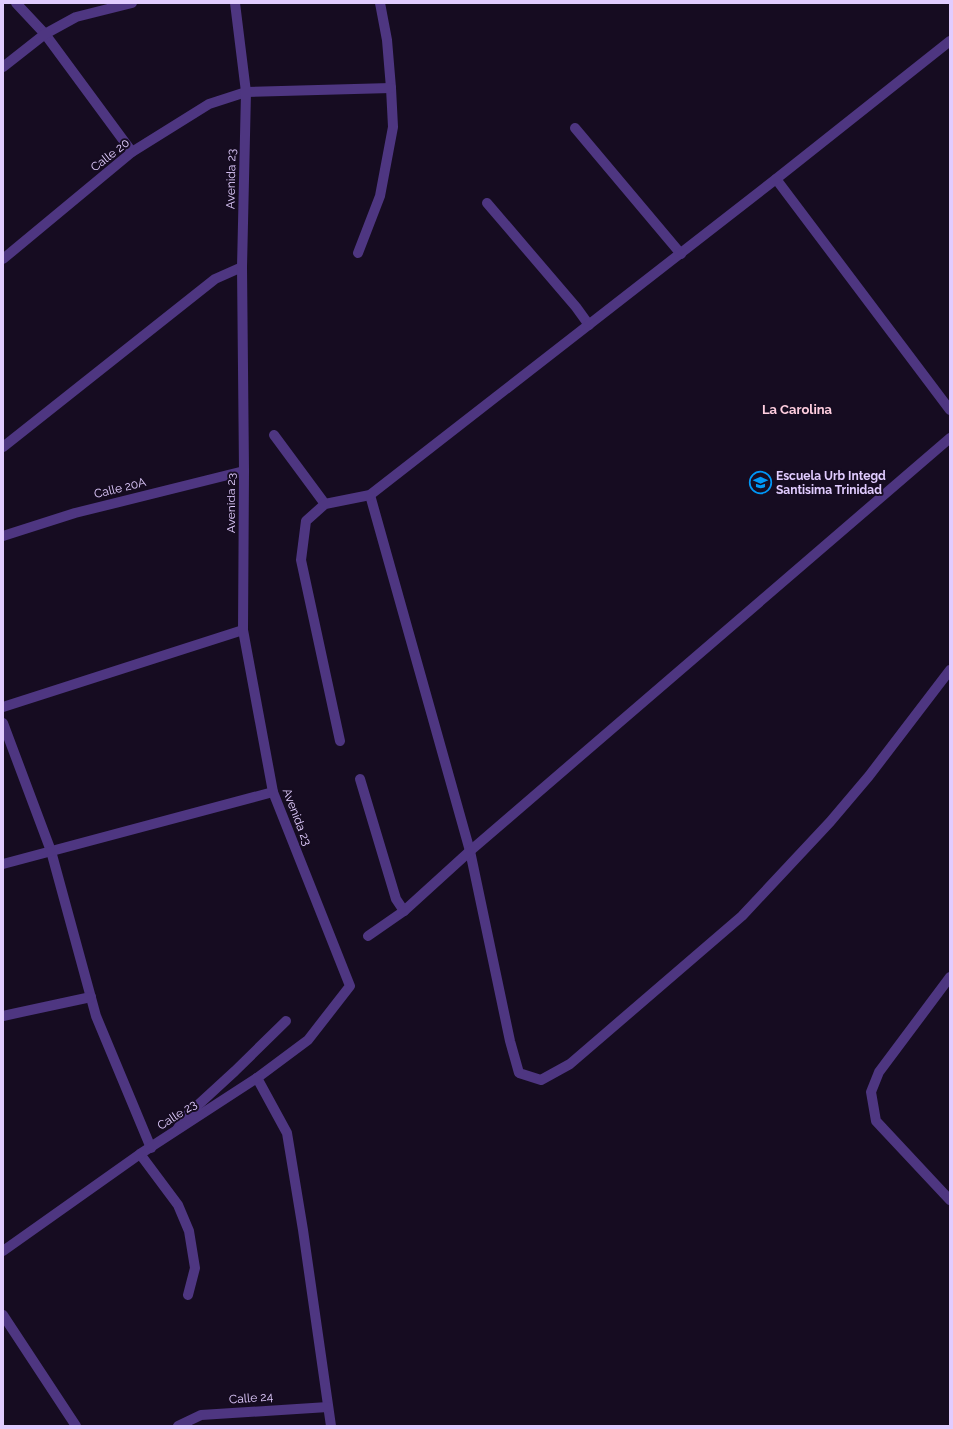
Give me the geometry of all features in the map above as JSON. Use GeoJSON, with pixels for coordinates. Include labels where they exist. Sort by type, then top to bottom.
{"type":"FeatureCollection","features":[{"type":"Feature","properties":{"kind":"street"},"geometry":{"type":"LineString","coordinates":[[16,3],[45,34],[132,152]]}},
{"type":"Feature","properties":{"kind":"street"},"geometry":{"type":"LineString","coordinates":[[3,67],[45,34],[76,17],[132,3]]}},
{"type":"Feature","properties":{"kind":"street","name":"Avenida 23"},"geometry":{"type":"LineString","coordinates":[[235,3],[246,92],[242,268],[244,471],[243,630],[273,792],[350,986]]}},
{"type":"Feature","properties":{"kind":"street"},"geometry":{"type":"LineString","coordinates":[[358,253],[380,196],[393,127],[387,40],[380,3]]}},
{"type":"Feature","properties":{"kind":"street"},"geometry":{"type":"LineString","coordinates":[[340,741],[301,560],[306,521],[325,504],[370,495],[776,180],[950,41]]}},
{"type":"Feature","properties":{"kind":"street","name":"Calle 20"},"geometry":{"type":"LineString","coordinates":[[3,259],[132,152],[209,104],[246,92],[391,88]]}},
{"type":"Feature","properties":{"kind":"street"},"geometry":{"type":"LineString","coordinates":[[575,128],[681,254]]}},
{"type":"Feature","properties":{"kind":"street"},"geometry":{"type":"LineString","coordinates":[[776,180],[950,410]]}},
{"type":"Feature","properties":{"kind":"street"},"geometry":{"type":"LineString","coordinates":[[487,203],[576,307],[589,325]]}},
{"type":"Feature","properties":{"kind":"street"},"geometry":{"type":"LineString","coordinates":[[3,447],[215,279],[242,268]]}},
{"type":"Feature","properties":{"kind":"street"},"geometry":{"type":"LineString","coordinates":[[274,435],[325,504]]}},
{"type":"Feature","properties":{"kind":"street"},"geometry":{"type":"LineString","coordinates":[[368,936],[404,911],[470,851],[950,438]]}},
{"type":"Feature","properties":{"kind":"street","name":"Calle 20A"},"geometry":{"type":"LineString","coordinates":[[3,536],[75,513],[244,471]]}},
{"type":"Feature","properties":{"kind":"street"},"geometry":{"type":"LineString","coordinates":[[370,495],[470,851],[510,1041],[519,1073],[541,1080],[570,1064],[742,916],[830,822],[869,776],[950,670]]}},
{"type":"Feature","properties":{"kind":"street"},"geometry":{"type":"LineString","coordinates":[[3,707],[243,630]]}},
{"type":"Feature","properties":{"kind":"street"},"geometry":{"type":"LineString","coordinates":[[3,723],[51,851],[96,1016],[151,1148]]}},
{"type":"Feature","properties":{"kind":"street"},"geometry":{"type":"LineString","coordinates":[[360,779],[396,899],[404,911]]}},
{"type":"Feature","properties":{"kind":"street"},"geometry":{"type":"LineString","coordinates":[[3,864],[273,792]]}},
{"type":"Feature","properties":{"kind":"street"},"geometry":{"type":"LineString","coordinates":[[950,977],[879,1072],[871,1092],[876,1121],[950,1200]]}},
{"type":"Feature","properties":{"kind":"street","name":"Calle 23"},"geometry":{"type":"LineString","coordinates":[[3,1251],[140,1154],[257,1078],[308,1040],[350,986]]}},
{"type":"Feature","properties":{"kind":"street"},"geometry":{"type":"LineString","coordinates":[[3,1016],[91,997]]}},
{"type":"Feature","properties":{"kind":"street"},"geometry":{"type":"LineString","coordinates":[[175,1131],[186,1116],[286,1021]]}},
{"type":"Feature","properties":{"kind":"street"},"geometry":{"type":"LineString","coordinates":[[257,1078],[287,1133],[303,1230],[331,1426]]}},
{"type":"Feature","properties":{"kind":"street"},"geometry":{"type":"LineString","coordinates":[[140,1154],[178,1205],[189,1231],[195,1268],[188,1295]]}},
{"type":"Feature","properties":{"kind":"street"},"geometry":{"type":"LineString","coordinates":[[3,1315],[76,1426]]}},
{"type":"Feature","properties":{"kind":"street","name":"Calle 24"},"geometry":{"type":"LineString","coordinates":[[178,1426],[201,1414],[328,1407]]}},
{"type":"Feature","properties":{"kind":"place","name":"Escuela Urb Integd Santisima Trinidad"},"geometry":{"type":"Point","coordinates":[761,483]}},
{"type":"Feature","properties":{"kind":"district","name":"La Carolina"},"geometry":{"type":"Point","coordinates":[797,409]}}]}
